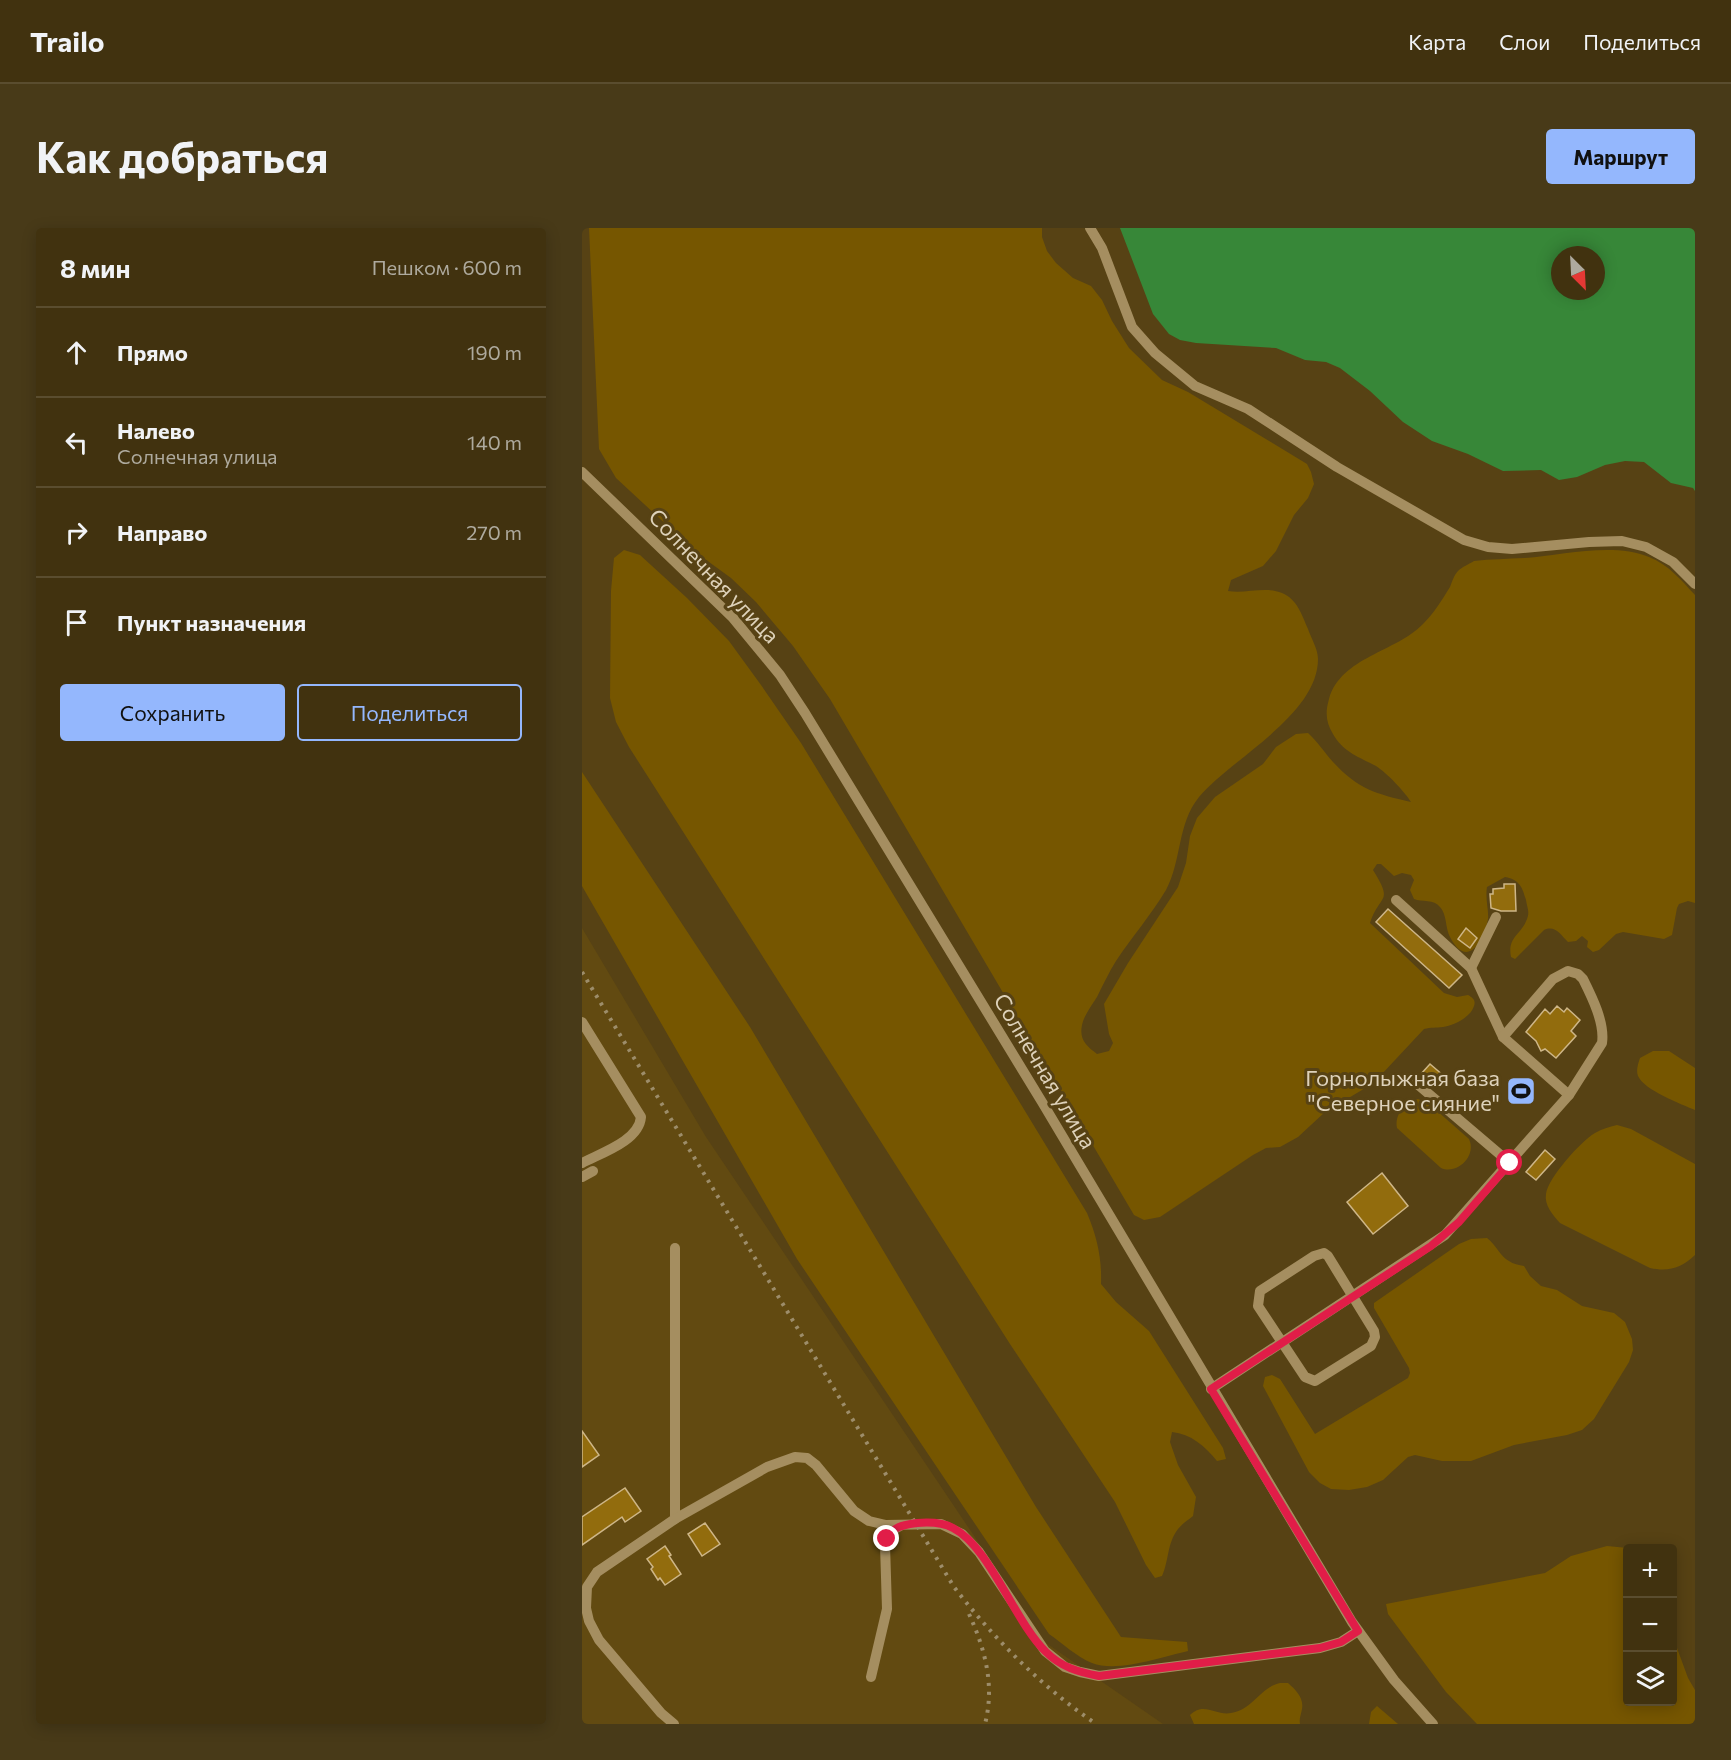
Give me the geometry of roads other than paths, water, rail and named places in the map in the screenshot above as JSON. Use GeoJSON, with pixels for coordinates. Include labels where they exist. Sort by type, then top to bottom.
{"type":"FeatureCollection","features":[{"type":"Feature","properties":{"kind":"street"},"geometry":{"type":"LineString","coordinates":[[1090,228],[1102,248],[1132,327],[1155,354],[1195,386],[1248,409],[1337,467],[1464,540],[1488,547],[1512,549],[1589,542],[1622,542],[1646,547],[1672,562],[1695,584]]}},
{"type":"Feature","properties":{"kind":"street","name":"Солнечная улица"},"geometry":{"type":"LineString","coordinates":[[582,472],[733,618],[780,675],[1042,1102],[1211,1389],[1358,1631],[1394,1680],[1433,1724]]}},
{"type":"Feature","properties":{"kind":"street"},"geometry":{"type":"LineString","coordinates":[[1396,900],[1471,968],[1503,1038],[1569,1095]]}},
{"type":"Feature","properties":{"kind":"street"},"geometry":{"type":"LineString","coordinates":[[1471,968],[1496,918]]}},
{"type":"Feature","properties":{"kind":"street"},"geometry":{"type":"LineString","coordinates":[[1211,1389],[1445,1235],[1569,1095],[1603,1037],[1598,1016],[1580,976],[1568,971],[1553,979],[1503,1038]]}},
{"type":"Feature","properties":{"kind":"street"},"geometry":{"type":"LineString","coordinates":[[582,1022],[641,1117],[640,1123],[629,1137],[582,1163]]}},
{"type":"Feature","properties":{"kind":"street"},"geometry":{"type":"LineString","coordinates":[[1416,1083],[1510,1163]]}},
{"type":"Feature","properties":{"kind":"street"},"geometry":{"type":"LineString","coordinates":[[582,1177],[593,1170]]}},
{"type":"Feature","properties":{"kind":"street"},"geometry":{"type":"LineString","coordinates":[[675,1248],[675,1519]]}},
{"type":"Feature","properties":{"kind":"street"},"geometry":{"type":"LineString","coordinates":[[1324,1253],[1374,1331],[1375,1337],[1371,1346],[1315,1381],[1305,1377],[1281,1343],[1258,1306],[1258,1296],[1260,1292],[1314,1256],[1324,1253]]}},
{"type":"Feature","properties":{"kind":"street"},"geometry":{"type":"LineString","coordinates":[[674,1724],[661,1713],[599,1640],[589,1621],[585,1596],[587,1587],[597,1572],[675,1519],[767,1467],[795,1457],[807,1458],[816,1465],[847,1504],[862,1517],[878,1524],[941,1524],[962,1534],[979,1552],[1045,1651],[1065,1667],[1080,1672],[1099,1676],[1320,1648],[1341,1642],[1358,1631]]}},
{"type":"Feature","properties":{"kind":"street"},"geometry":{"type":"LineString","coordinates":[[871,1677],[887,1609],[885,1545],[893,1530],[905,1524]]}},
{"type":"Feature","properties":{"kind":"railway"},"geometry":{"type":"LineString","coordinates":[[582,972],[954,1587],[1002,1644],[1056,1694],[1096,1724]]}},
{"type":"Feature","properties":{"kind":"railway"},"geometry":{"type":"LineString","coordinates":[[969,1614],[980,1640],[989,1681],[985,1724]]}},
{"type":"Feature","properties":{"kind":"place","name":"Горнолыжная база \"Северное сияние\""},"geometry":{"type":"Point","coordinates":[1521,1091]}}]}
